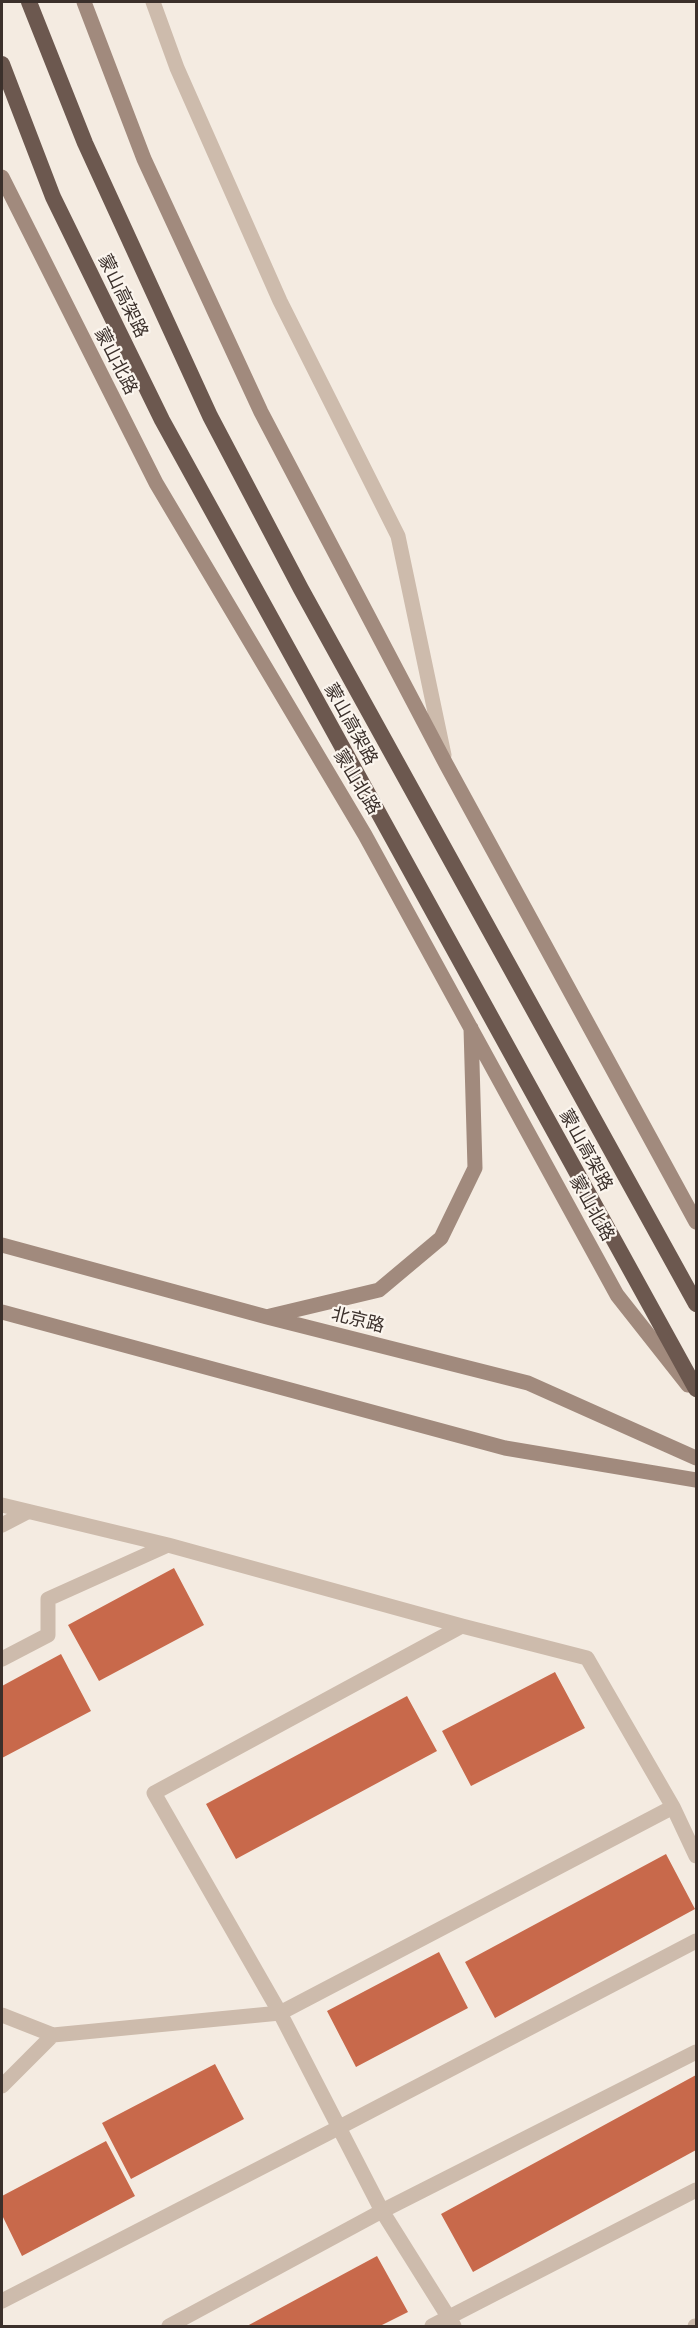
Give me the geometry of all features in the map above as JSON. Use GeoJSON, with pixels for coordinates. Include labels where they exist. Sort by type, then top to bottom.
{"type":"FeatureCollection","features":[{"type":"Feature","properties":{"kind":"highway","name":"蒙山高架路"},"geometry":{"type":"LineString","coordinates":[[28,2],[85,144],[210,416],[301,589],[696,1304]]}},
{"type":"Feature","properties":{"kind":"highway","name":"蒙山高架路"},"geometry":{"type":"LineString","coordinates":[[2,64],[53,197],[162,420],[696,1389]]}},
{"type":"Feature","properties":{"kind":"main road"},"geometry":{"type":"LineString","coordinates":[[84,2],[144,159],[261,412],[446,764],[696,1222]]}},
{"type":"Feature","properties":{"kind":"main road","name":"蒙山北路"},"geometry":{"type":"LineString","coordinates":[[2,177],[156,483],[365,835],[617,1295],[696,1396]]}},
{"type":"Feature","properties":{"kind":"main road"},"geometry":{"type":"LineString","coordinates":[[267,1317],[379,1290],[441,1238],[476,1168],[471,1025]]}},
{"type":"Feature","properties":{"kind":"main road","name":"北京路"},"geometry":{"type":"LineString","coordinates":[[2,1245],[267,1317],[528,1383],[696,1458]]}},
{"type":"Feature","properties":{"kind":"main road"},"geometry":{"type":"LineString","coordinates":[[2,1312],[505,1448],[696,1480]]}},
{"type":"Feature","properties":{"kind":"street"},"geometry":{"type":"LineString","coordinates":[[153,2],[177,68],[280,301],[398,536],[446,764]]}},
{"type":"Feature","properties":{"kind":"street"},"geometry":{"type":"LineString","coordinates":[[2,1505],[168,1545],[587,1658],[673,1807],[696,1856]]}},
{"type":"Feature","properties":{"kind":"street"},"geometry":{"type":"LineString","coordinates":[[2,1525],[27,1512]]}},
{"type":"Feature","properties":{"kind":"street"},"geometry":{"type":"LineString","coordinates":[[2,1659],[48,1635],[48,1599],[168,1545]]}},
{"type":"Feature","properties":{"kind":"street"},"geometry":{"type":"LineString","coordinates":[[451,2322],[382,2211],[280,2013],[154,1793],[462,1626]]}},
{"type":"Feature","properties":{"kind":"street"},"geometry":{"type":"LineString","coordinates":[[2,2015],[53,2034],[280,2013],[673,1807]]}},
{"type":"Feature","properties":{"kind":"street"},"geometry":{"type":"LineString","coordinates":[[2,2301],[696,1941]]}},
{"type":"Feature","properties":{"kind":"street"},"geometry":{"type":"LineString","coordinates":[[2,2086],[53,2034]]}},
{"type":"Feature","properties":{"kind":"street"},"geometry":{"type":"LineString","coordinates":[[169,2326],[382,2211],[696,2052]]}},
{"type":"Feature","properties":{"kind":"street"},"geometry":{"type":"LineString","coordinates":[[432,2326],[451,2322],[696,2190]]}},
{"type":"Feature","properties":{"kind":"building"},"geometry":{"type":"Polygon","coordinates":[[[174,1568],[204,1625],[99,1681],[68,1625],[174,1568]]]}},
{"type":"Feature","properties":{"kind":"building"},"geometry":{"type":"Polygon","coordinates":[[[61,1654],[91,1711],[2,1758],[2,1686],[61,1654]]]}},
{"type":"Feature","properties":{"kind":"building"},"geometry":{"type":"Polygon","coordinates":[[[555,1672],[585,1728],[471,1786],[442,1731],[555,1672]]]}},
{"type":"Feature","properties":{"kind":"building"},"geometry":{"type":"Polygon","coordinates":[[[407,1696],[437,1751],[236,1859],[206,1804],[407,1696]]]}},
{"type":"Feature","properties":{"kind":"building"},"geometry":{"type":"Polygon","coordinates":[[[666,1854],[695,1909],[495,2018],[465,1962],[666,1854]]]}},
{"type":"Feature","properties":{"kind":"building"},"geometry":{"type":"Polygon","coordinates":[[[439,1952],[468,2008],[356,2067],[327,2011],[439,1952]]]}},
{"type":"Feature","properties":{"kind":"building"},"geometry":{"type":"Polygon","coordinates":[[[215,2064],[244,2119],[131,2179],[102,2123],[215,2064]]]}},
{"type":"Feature","properties":{"kind":"building"},"geometry":{"type":"Polygon","coordinates":[[[696,2075],[696,2150],[473,2272],[441,2214],[696,2075]]]}},
{"type":"Feature","properties":{"kind":"building"},"geometry":{"type":"Polygon","coordinates":[[[106,2141],[135,2196],[22,2256],[2,2215],[2,2196],[106,2141]]]}},
{"type":"Feature","properties":{"kind":"building"},"geometry":{"type":"Polygon","coordinates":[[[377,2256],[408,2312],[380,2326],[247,2326],[377,2256]]]}}]}
